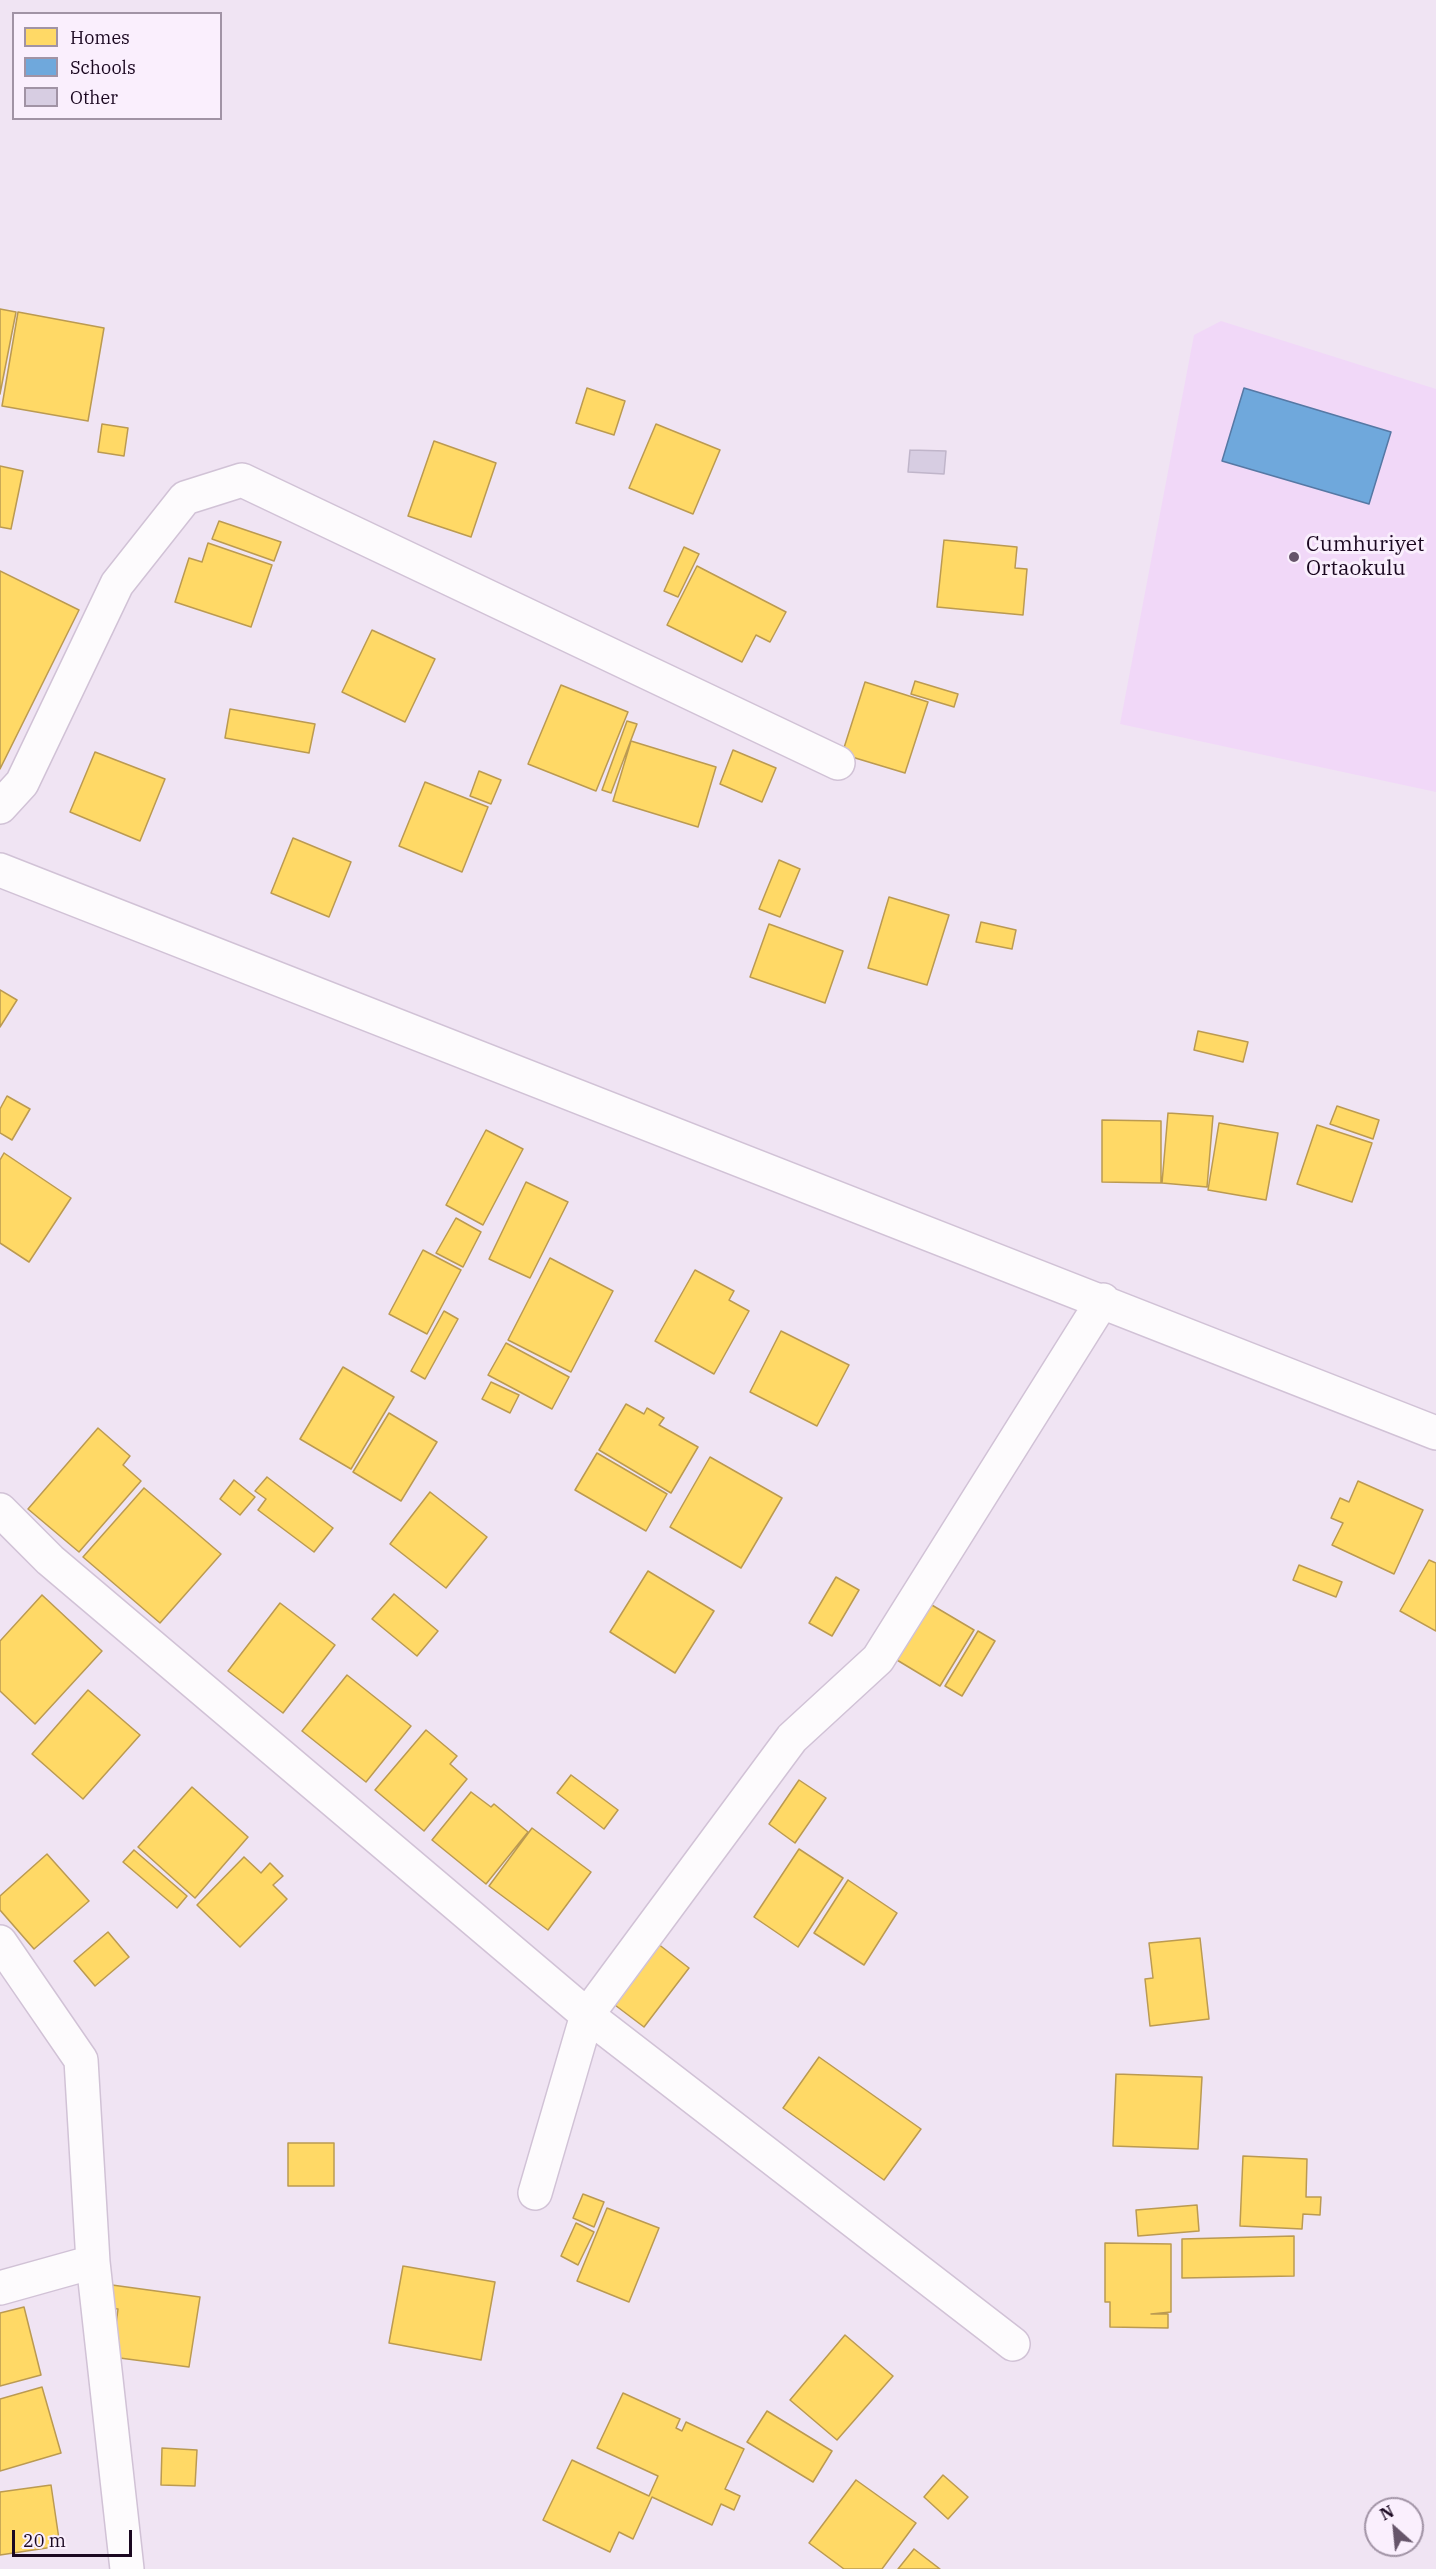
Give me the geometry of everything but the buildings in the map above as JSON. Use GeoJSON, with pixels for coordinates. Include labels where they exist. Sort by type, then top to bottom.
{"type":"FeatureCollection","features":[{"type":"Feature","properties":{"kind":"street"},"geometry":{"type":"LineString","coordinates":[[0,807],[22,783],[117,584],[185,498],[242,480],[838,763]]}},
{"type":"Feature","properties":{"kind":"street"},"geometry":{"type":"LineString","coordinates":[[0,870],[1103,1300],[1436,1433]]}},
{"type":"Feature","properties":{"kind":"street"},"geometry":{"type":"LineString","coordinates":[[535,2193],[587,2015],[792,1738],[878,1659],[1103,1300]]}},
{"type":"Feature","properties":{"kind":"street"},"geometry":{"type":"LineString","coordinates":[[0,1510],[50,1560],[587,2015],[1014,2344]]}},
{"type":"Feature","properties":{"kind":"street"},"geometry":{"type":"LineString","coordinates":[[0,1942],[81,2060],[93,2262],[127,2569]]}},
{"type":"Feature","properties":{"kind":"street"},"geometry":{"type":"LineString","coordinates":[[0,2288],[93,2262]]}},
{"type":"Feature","properties":{"kind":"shaded area","name":"Cumhuriyet Ortaokulu"},"geometry":{"type":"Polygon","coordinates":[[[1221,321],[1436,389],[1436,792],[1120,724],[1194,335],[1221,321]]]}},
{"type":"Feature","properties":{"kind":"place","name":"Cumhuriyet Ortaokulu"},"geometry":{"type":"Point","coordinates":[1294,557]}}]}
